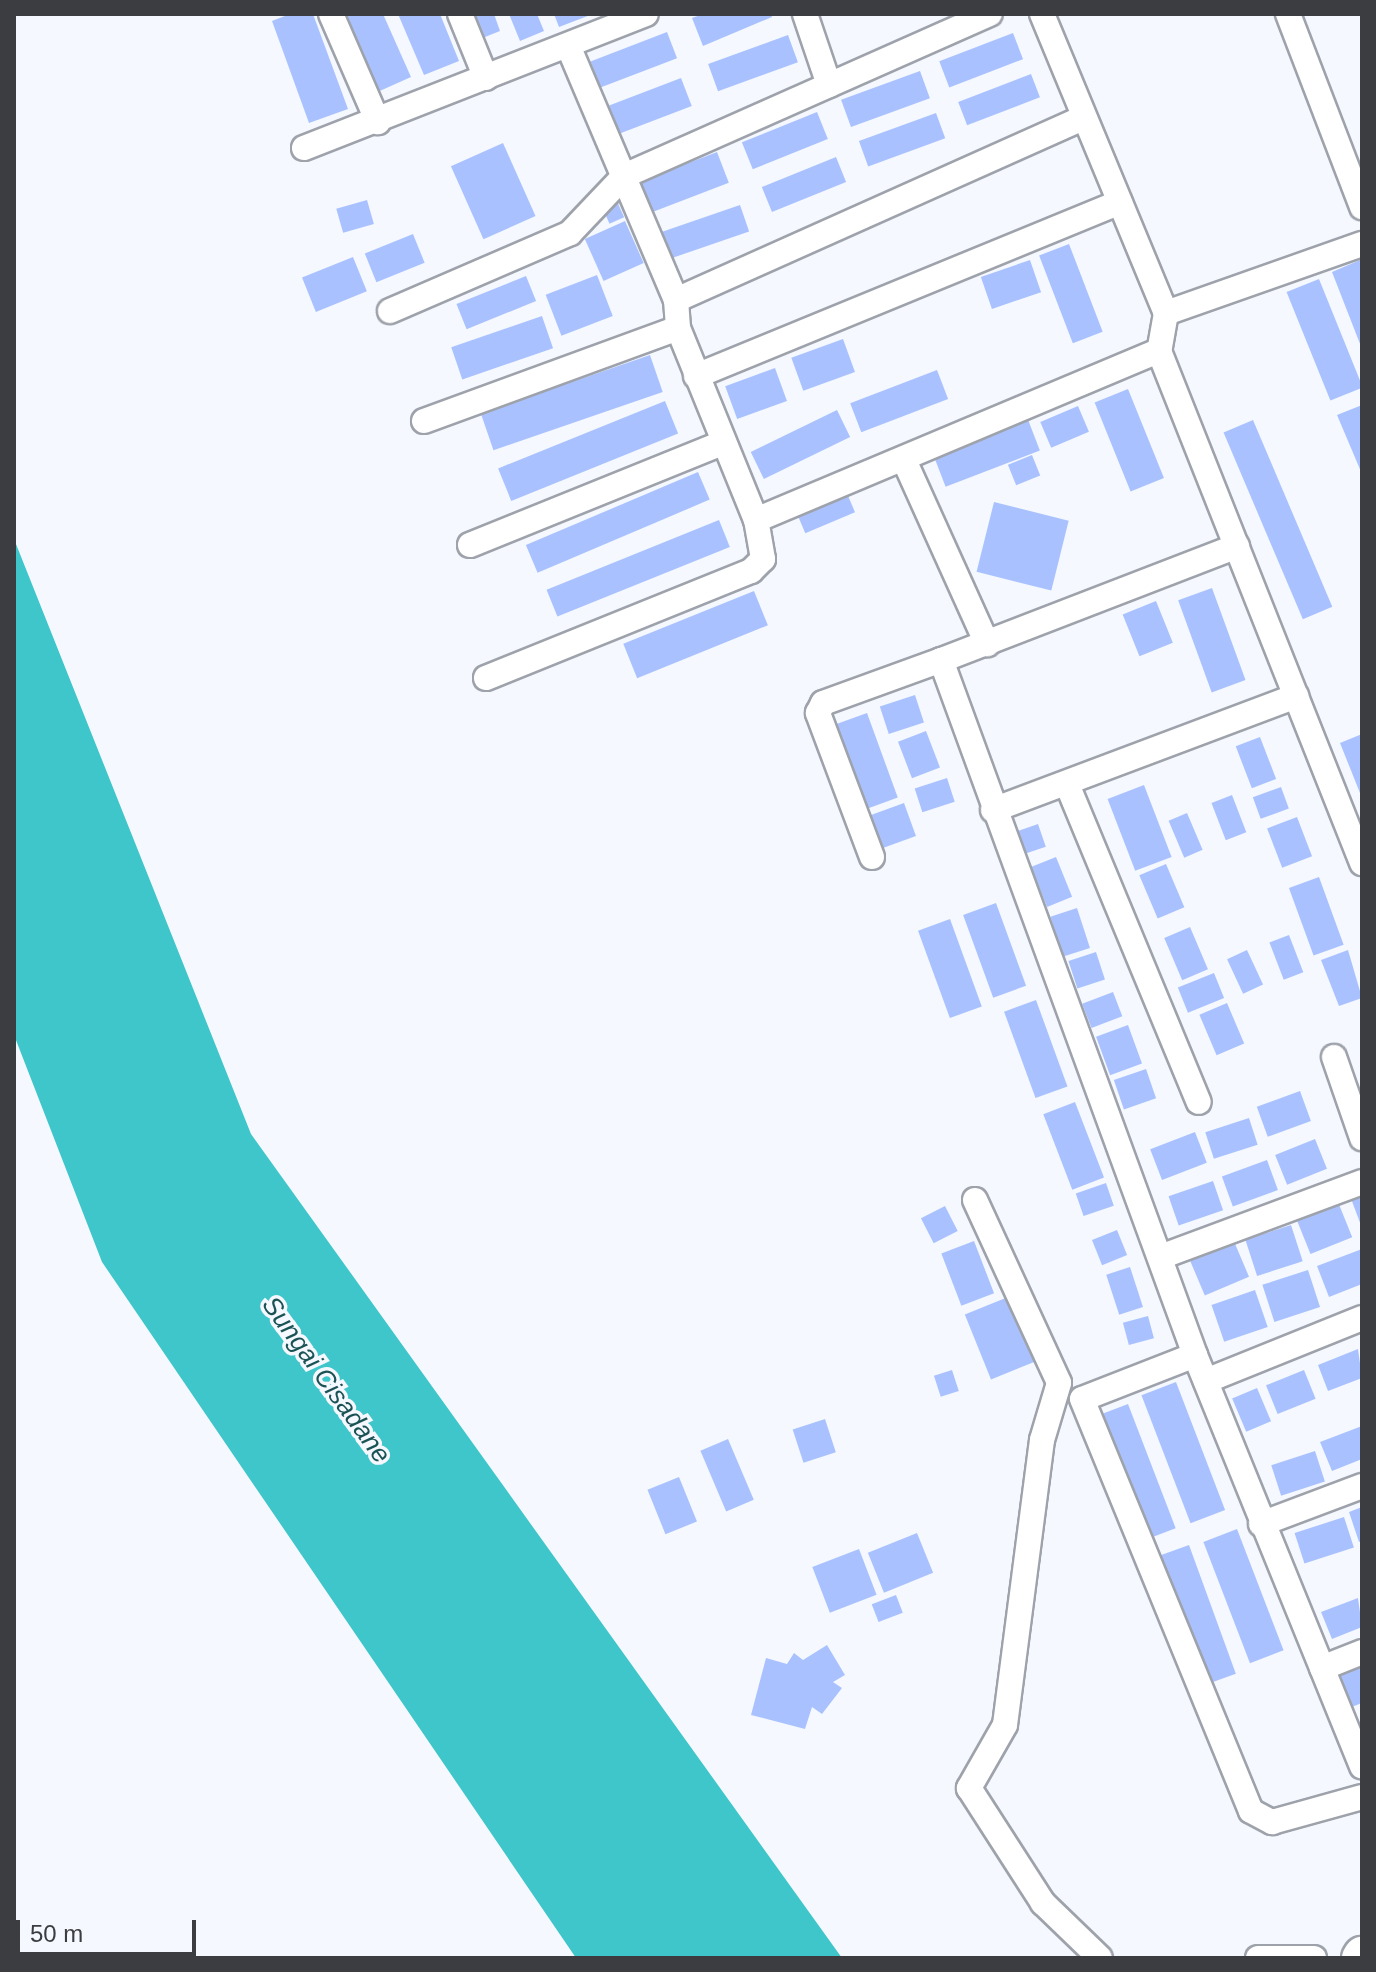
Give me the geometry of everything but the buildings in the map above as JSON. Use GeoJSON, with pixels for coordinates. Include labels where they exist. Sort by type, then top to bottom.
{"type":"FeatureCollection","features":[{"type":"Feature","properties":{"kind":"street"},"geometry":{"type":"LineString","coordinates":[[331,14],[378,122]]}},
{"type":"Feature","properties":{"kind":"street"},"geometry":{"type":"LineString","coordinates":[[460,14],[486,78]]}},
{"type":"Feature","properties":{"kind":"street"},"geometry":{"type":"LineString","coordinates":[[304,148],[378,122],[646,14]]}},
{"type":"Feature","properties":{"kind":"street"},"geometry":{"type":"LineString","coordinates":[[805,14],[829,85]]}},
{"type":"Feature","properties":{"kind":"street"},"geometry":{"type":"LineString","coordinates":[[390,311],[570,233],[624,176],[990,14]]}},
{"type":"Feature","properties":{"kind":"street"},"geometry":{"type":"LineString","coordinates":[[1042,14],[1166,313],[1159,351],[1362,863]]}},
{"type":"Feature","properties":{"kind":"street"},"geometry":{"type":"LineString","coordinates":[[1288,14],[1362,207]]}},
{"type":"Feature","properties":{"kind":"street"},"geometry":{"type":"LineString","coordinates":[[486,678],[751,571],[763,559],[756,520],[678,328],[676,300],[568,46]]}},
{"type":"Feature","properties":{"kind":"street"},"geometry":{"type":"LineString","coordinates":[[676,300],[1083,118]]}},
{"type":"Feature","properties":{"kind":"street"},"geometry":{"type":"LineString","coordinates":[[696,376],[1120,202]]}},
{"type":"Feature","properties":{"kind":"street"},"geometry":{"type":"LineString","coordinates":[[1166,313],[1362,244]]}},
{"type":"Feature","properties":{"kind":"street"},"geometry":{"type":"LineString","coordinates":[[424,421],[678,328]]}},
{"type":"Feature","properties":{"kind":"street"},"geometry":{"type":"LineString","coordinates":[[756,520],[905,462],[1159,351]]}},
{"type":"Feature","properties":{"kind":"street"},"geometry":{"type":"LineString","coordinates":[[470,545],[723,443]]}},
{"type":"Feature","properties":{"kind":"street"},"geometry":{"type":"LineString","coordinates":[[905,462],[987,644]]}},
{"type":"Feature","properties":{"kind":"street"},"geometry":{"type":"LineString","coordinates":[[872,857],[818,713],[823,703],[987,644],[1237,546]]}},
{"type":"Feature","properties":{"kind":"street"},"geometry":{"type":"LineString","coordinates":[[941,660],[993,810],[1163,1256],[1195,1355],[1261,1524],[1362,1766]]}},
{"type":"Feature","properties":{"kind":"street"},"geometry":{"type":"LineString","coordinates":[[993,810],[1296,696]]}},
{"type":"Feature","properties":{"kind":"street"},"geometry":{"type":"LineString","coordinates":[[1067,784],[1199,1102]]}},
{"type":"Feature","properties":{"kind":"street"},"geometry":{"type":"LineString","coordinates":[[1334,1057],[1362,1138]]}},
{"type":"Feature","properties":{"kind":"street"},"geometry":{"type":"LineString","coordinates":[[1163,1256],[1362,1182]]}},
{"type":"Feature","properties":{"kind":"street"},"geometry":{"type":"LineString","coordinates":[[975,1200],[1059,1383],[1042,1440],[1005,1725],[969,1788],[1043,1903],[1100,1958]]}},
{"type":"Feature","properties":{"kind":"street"},"geometry":{"type":"LineString","coordinates":[[1206,1381],[1362,1318]]}},
{"type":"Feature","properties":{"kind":"street"},"geometry":{"type":"LineString","coordinates":[[1195,1355],[1082,1399],[1251,1811],[1272,1822],[1362,1797]]}},
{"type":"Feature","properties":{"kind":"street"},"geometry":{"type":"LineString","coordinates":[[1261,1524],[1362,1486]]}},
{"type":"Feature","properties":{"kind":"street"},"geometry":{"type":"LineString","coordinates":[[1322,1668],[1362,1652]]}},
{"type":"Feature","properties":{"kind":"street"},"geometry":{"type":"LineString","coordinates":[[1258,1958],[1314,1958]]}},
{"type":"Feature","properties":{"kind":"water","name":"Sungai Cisadane"},"geometry":{"type":"Polygon","coordinates":[[[14,539],[251,1134],[842,1958],[576,1958],[102,1262],[14,1035],[14,539]]]}}]}
